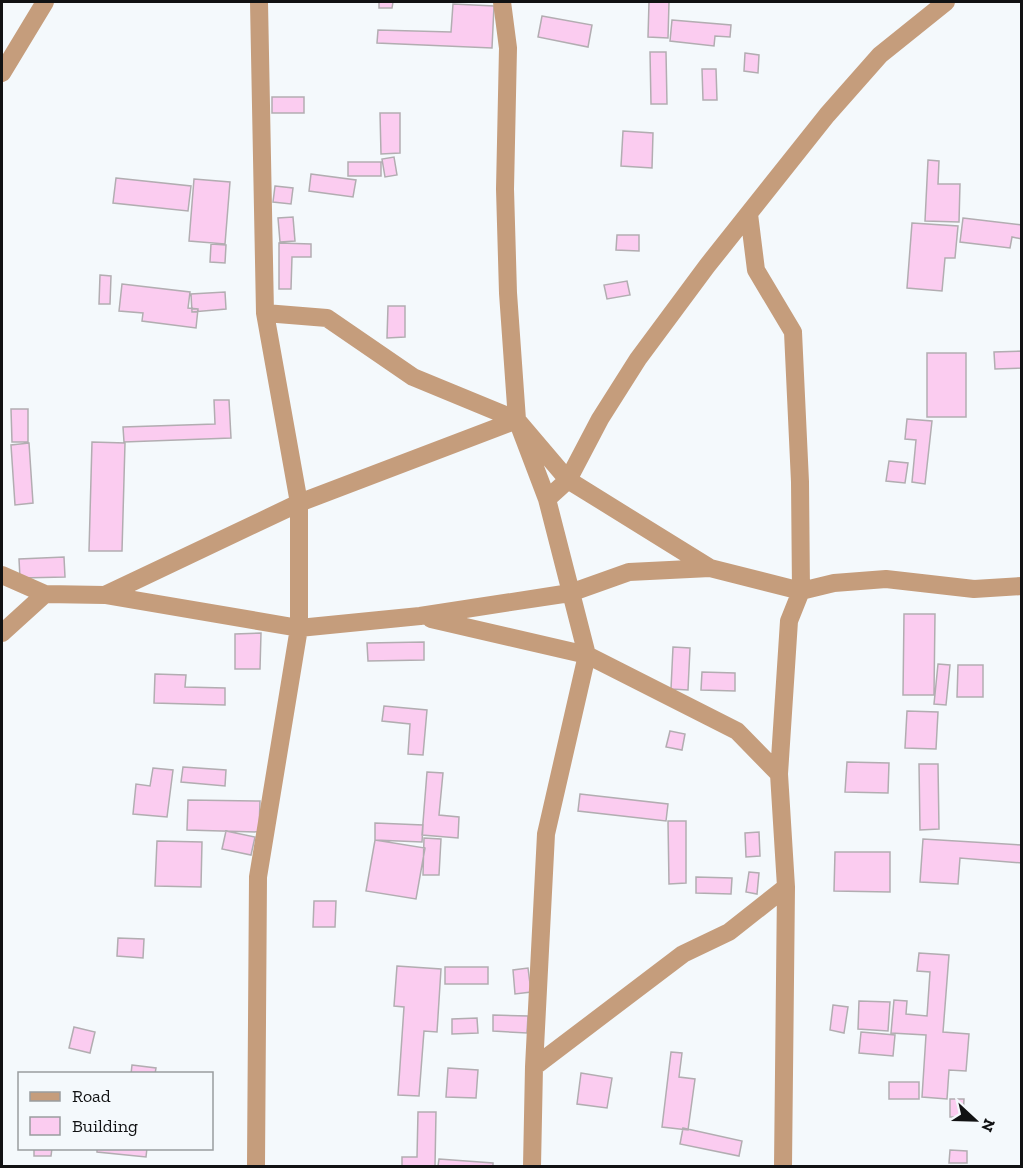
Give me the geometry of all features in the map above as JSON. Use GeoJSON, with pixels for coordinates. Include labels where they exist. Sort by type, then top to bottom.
{"type":"FeatureCollection","features":[{"type":"Feature","properties":{"kind":"street"},"geometry":{"type":"LineString","coordinates":[[2,73],[45,2]]}},
{"type":"Feature","properties":{"kind":"street"},"geometry":{"type":"LineString","coordinates":[[256,1167],[258,877],[299,628],[299,503],[266,313],[259,2]]}},
{"type":"Feature","properties":{"kind":"street"},"geometry":{"type":"LineString","coordinates":[[502,2],[508,48],[505,189],[508,293],[518,420],[547,499],[587,655],[546,834],[534,1067],[532,1167]]}},
{"type":"Feature","properties":{"kind":"street"},"geometry":{"type":"LineString","coordinates":[[547,499],[568,480],[600,419],[638,359],[827,115],[880,55],[946,2]]}},
{"type":"Feature","properties":{"kind":"street"},"geometry":{"type":"LineString","coordinates":[[749,214],[756,270],[793,332],[800,482],[801,591],[789,621],[779,774],[786,887],[783,1167]]}},
{"type":"Feature","properties":{"kind":"street"},"geometry":{"type":"LineString","coordinates":[[266,313],[327,318],[413,377],[518,420],[568,480],[710,568]]}},
{"type":"Feature","properties":{"kind":"street"},"geometry":{"type":"LineString","coordinates":[[105,595],[299,503],[518,420]]}},
{"type":"Feature","properties":{"kind":"street"},"geometry":{"type":"LineString","coordinates":[[2,575],[45,594],[105,595],[299,628],[420,616],[570,593],[629,572],[710,568],[801,591],[834,582],[886,579],[975,589],[1022,586]]}},
{"type":"Feature","properties":{"kind":"street"},"geometry":{"type":"LineString","coordinates":[[2,633],[45,594]]}},
{"type":"Feature","properties":{"kind":"street"},"geometry":{"type":"LineString","coordinates":[[420,616],[587,655],[737,731],[779,774]]}},
{"type":"Feature","properties":{"kind":"street"},"geometry":{"type":"LineString","coordinates":[[534,1067],[683,954],[729,932],[786,887]]}},
{"type":"Feature","properties":{"kind":"building"},"geometry":{"type":"Polygon","coordinates":[[[379,2],[393,2],[392,8],[379,8],[379,2]]]}},
{"type":"Feature","properties":{"kind":"building"},"geometry":{"type":"Polygon","coordinates":[[[649,2],[669,2],[668,38],[648,37],[649,2]]]}},
{"type":"Feature","properties":{"kind":"building"},"geometry":{"type":"Polygon","coordinates":[[[453,4],[494,6],[492,48],[377,43],[378,30],[451,32],[453,4]]]}},
{"type":"Feature","properties":{"kind":"building"},"geometry":{"type":"Polygon","coordinates":[[[542,16],[592,25],[588,47],[538,37],[542,16]]]}},
{"type":"Feature","properties":{"kind":"building"},"geometry":{"type":"Polygon","coordinates":[[[672,20],[731,25],[730,37],[715,36],[714,46],[670,41],[672,20]]]}},
{"type":"Feature","properties":{"kind":"building"},"geometry":{"type":"Polygon","coordinates":[[[650,52],[666,52],[667,104],[651,104],[650,52]]]}},
{"type":"Feature","properties":{"kind":"building"},"geometry":{"type":"Polygon","coordinates":[[[745,53],[759,55],[758,73],[744,71],[745,53]]]}},
{"type":"Feature","properties":{"kind":"building"},"geometry":{"type":"Polygon","coordinates":[[[702,69],[716,69],[717,100],[703,100],[702,69]]]}},
{"type":"Feature","properties":{"kind":"building"},"geometry":{"type":"Polygon","coordinates":[[[272,97],[304,97],[304,113],[272,113],[272,97]]]}},
{"type":"Feature","properties":{"kind":"building"},"geometry":{"type":"Polygon","coordinates":[[[380,113],[400,113],[400,153],[381,154],[380,113]]]}},
{"type":"Feature","properties":{"kind":"building"},"geometry":{"type":"Polygon","coordinates":[[[623,131],[653,133],[652,168],[621,166],[623,131]]]}},
{"type":"Feature","properties":{"kind":"building"},"geometry":{"type":"Polygon","coordinates":[[[394,157],[397,175],[385,177],[382,159],[394,157]]]}},
{"type":"Feature","properties":{"kind":"building"},"geometry":{"type":"Polygon","coordinates":[[[928,160],[939,161],[938,184],[960,184],[959,222],[925,221],[928,160]]]}},
{"type":"Feature","properties":{"kind":"building"},"geometry":{"type":"Polygon","coordinates":[[[348,162],[381,162],[381,176],[348,176],[348,162]]]}},
{"type":"Feature","properties":{"kind":"building"},"geometry":{"type":"Polygon","coordinates":[[[311,174],[356,180],[353,197],[309,191],[311,174]]]}},
{"type":"Feature","properties":{"kind":"building"},"geometry":{"type":"Polygon","coordinates":[[[116,178],[191,186],[188,211],[113,203],[116,178]]]}},
{"type":"Feature","properties":{"kind":"building"},"geometry":{"type":"Polygon","coordinates":[[[194,179],[230,182],[225,244],[189,241],[194,179]]]}},
{"type":"Feature","properties":{"kind":"building"},"geometry":{"type":"Polygon","coordinates":[[[275,186],[293,188],[291,204],[273,202],[275,186]]]}},
{"type":"Feature","properties":{"kind":"building"},"geometry":{"type":"Polygon","coordinates":[[[293,217],[295,241],[280,242],[278,218],[293,217]]]}},
{"type":"Feature","properties":{"kind":"building"},"geometry":{"type":"Polygon","coordinates":[[[963,218],[1022,225],[1022,239],[1012,237],[1010,248],[960,242],[963,218]]]}},
{"type":"Feature","properties":{"kind":"building"},"geometry":{"type":"Polygon","coordinates":[[[912,223],[958,226],[955,258],[945,258],[942,291],[907,288],[912,223]]]}},
{"type":"Feature","properties":{"kind":"building"},"geometry":{"type":"Polygon","coordinates":[[[617,235],[639,235],[639,251],[616,250],[617,235]]]}},
{"type":"Feature","properties":{"kind":"building"},"geometry":{"type":"Polygon","coordinates":[[[279,243],[311,244],[311,257],[292,257],[291,289],[279,289],[279,243]]]}},
{"type":"Feature","properties":{"kind":"building"},"geometry":{"type":"Polygon","coordinates":[[[211,244],[226,245],[225,263],[210,262],[211,244]]]}},
{"type":"Feature","properties":{"kind":"building"},"geometry":{"type":"Polygon","coordinates":[[[100,275],[111,276],[110,304],[99,304],[100,275]]]}},
{"type":"Feature","properties":{"kind":"building"},"geometry":{"type":"Polygon","coordinates":[[[627,281],[630,295],[607,299],[604,285],[627,281]]]}},
{"type":"Feature","properties":{"kind":"building"},"geometry":{"type":"Polygon","coordinates":[[[122,284],[190,292],[188,308],[198,309],[196,328],[142,321],[143,313],[119,311],[122,284]]]}},
{"type":"Feature","properties":{"kind":"building"},"geometry":{"type":"Polygon","coordinates":[[[225,292],[226,309],[192,312],[191,294],[225,292]]]}},
{"type":"Feature","properties":{"kind":"building"},"geometry":{"type":"Polygon","coordinates":[[[388,306],[405,306],[405,337],[387,338],[388,306]]]}},
{"type":"Feature","properties":{"kind":"building"},"geometry":{"type":"Polygon","coordinates":[[[1022,351],[1022,368],[995,369],[994,352],[1022,351]]]}},
{"type":"Feature","properties":{"kind":"building"},"geometry":{"type":"Polygon","coordinates":[[[927,353],[966,353],[966,417],[927,417],[927,353]]]}},
{"type":"Feature","properties":{"kind":"building"},"geometry":{"type":"Polygon","coordinates":[[[214,400],[229,400],[231,438],[124,442],[123,427],[215,424],[214,400]]]}},
{"type":"Feature","properties":{"kind":"building"},"geometry":{"type":"Polygon","coordinates":[[[11,409],[28,409],[28,442],[12,442],[11,409]]]}},
{"type":"Feature","properties":{"kind":"building"},"geometry":{"type":"Polygon","coordinates":[[[907,419],[932,421],[925,484],[912,482],[916,440],[905,439],[907,419]]]}},
{"type":"Feature","properties":{"kind":"building"},"geometry":{"type":"Polygon","coordinates":[[[92,442],[125,443],[122,551],[89,551],[92,442]]]}},
{"type":"Feature","properties":{"kind":"building"},"geometry":{"type":"Polygon","coordinates":[[[29,443],[33,503],[15,505],[11,445],[29,443]]]}},
{"type":"Feature","properties":{"kind":"building"},"geometry":{"type":"Polygon","coordinates":[[[889,461],[908,463],[905,483],[886,481],[889,461]]]}},
{"type":"Feature","properties":{"kind":"building"},"geometry":{"type":"Polygon","coordinates":[[[64,557],[65,577],[20,578],[19,559],[64,557]]]}},
{"type":"Feature","properties":{"kind":"building"},"geometry":{"type":"Polygon","coordinates":[[[904,614],[935,614],[934,695],[903,695],[904,614]]]}},
{"type":"Feature","properties":{"kind":"building"},"geometry":{"type":"Polygon","coordinates":[[[261,633],[260,669],[235,669],[235,634],[261,633]]]}},
{"type":"Feature","properties":{"kind":"building"},"geometry":{"type":"Polygon","coordinates":[[[424,642],[424,660],[368,661],[367,643],[424,642]]]}},
{"type":"Feature","properties":{"kind":"building"},"geometry":{"type":"Polygon","coordinates":[[[673,647],[690,648],[688,690],[671,689],[673,647]]]}},
{"type":"Feature","properties":{"kind":"building"},"geometry":{"type":"Polygon","coordinates":[[[938,664],[950,665],[946,705],[934,704],[938,664]]]}},
{"type":"Feature","properties":{"kind":"building"},"geometry":{"type":"Polygon","coordinates":[[[958,665],[983,665],[983,697],[957,697],[958,665]]]}},
{"type":"Feature","properties":{"kind":"building"},"geometry":{"type":"Polygon","coordinates":[[[702,672],[735,673],[735,691],[701,690],[702,672]]]}},
{"type":"Feature","properties":{"kind":"building"},"geometry":{"type":"Polygon","coordinates":[[[155,674],[186,675],[185,687],[225,688],[225,705],[154,703],[155,674]]]}},
{"type":"Feature","properties":{"kind":"building"},"geometry":{"type":"Polygon","coordinates":[[[384,706],[427,710],[423,755],[408,754],[410,724],[382,721],[384,706]]]}},
{"type":"Feature","properties":{"kind":"building"},"geometry":{"type":"Polygon","coordinates":[[[907,711],[938,712],[936,749],[905,748],[907,711]]]}},
{"type":"Feature","properties":{"kind":"building"},"geometry":{"type":"Polygon","coordinates":[[[670,731],[685,734],[682,750],[666,747],[670,731]]]}},
{"type":"Feature","properties":{"kind":"building"},"geometry":{"type":"Polygon","coordinates":[[[847,762],[889,763],[888,793],[845,792],[847,762]]]}},
{"type":"Feature","properties":{"kind":"building"},"geometry":{"type":"Polygon","coordinates":[[[919,764],[938,764],[939,829],[920,830],[919,764]]]}},
{"type":"Feature","properties":{"kind":"building"},"geometry":{"type":"Polygon","coordinates":[[[183,767],[226,770],[225,786],[181,782],[183,767]]]}},
{"type":"Feature","properties":{"kind":"building"},"geometry":{"type":"Polygon","coordinates":[[[153,768],[173,770],[167,817],[133,814],[136,784],[150,786],[153,768]]]}},
{"type":"Feature","properties":{"kind":"building"},"geometry":{"type":"Polygon","coordinates":[[[427,772],[443,773],[439,815],[459,817],[458,838],[422,835],[427,772]]]}},
{"type":"Feature","properties":{"kind":"building"},"geometry":{"type":"Polygon","coordinates":[[[580,794],[668,804],[666,821],[578,811],[580,794]]]}},
{"type":"Feature","properties":{"kind":"building"},"geometry":{"type":"Polygon","coordinates":[[[188,800],[260,801],[259,832],[187,830],[188,800]]]}},
{"type":"Feature","properties":{"kind":"building"},"geometry":{"type":"Polygon","coordinates":[[[668,821],[686,821],[686,883],[669,884],[668,821]]]}},
{"type":"Feature","properties":{"kind":"building"},"geometry":{"type":"Polygon","coordinates":[[[375,823],[423,825],[422,842],[375,840],[375,823]]]}},
{"type":"Feature","properties":{"kind":"building"},"geometry":{"type":"Polygon","coordinates":[[[226,831],[255,837],[251,855],[222,849],[226,831]]]}},
{"type":"Feature","properties":{"kind":"building"},"geometry":{"type":"Polygon","coordinates":[[[759,832],[760,856],[746,857],[745,833],[759,832]]]}},
{"type":"Feature","properties":{"kind":"building"},"geometry":{"type":"Polygon","coordinates":[[[424,838],[441,839],[439,875],[423,875],[424,838]]]}},
{"type":"Feature","properties":{"kind":"building"},"geometry":{"type":"Polygon","coordinates":[[[923,839],[1022,845],[1022,863],[960,858],[958,884],[920,882],[923,839]]]}},
{"type":"Feature","properties":{"kind":"building"},"geometry":{"type":"Polygon","coordinates":[[[375,840],[425,848],[416,899],[366,891],[375,840]]]}},
{"type":"Feature","properties":{"kind":"building"},"geometry":{"type":"Polygon","coordinates":[[[157,841],[202,842],[201,887],[155,886],[157,841]]]}},
{"type":"Feature","properties":{"kind":"building"},"geometry":{"type":"Polygon","coordinates":[[[835,852],[890,852],[890,892],[834,891],[835,852]]]}},
{"type":"Feature","properties":{"kind":"building"},"geometry":{"type":"Polygon","coordinates":[[[749,872],[759,873],[757,894],[746,892],[749,872]]]}},
{"type":"Feature","properties":{"kind":"building"},"geometry":{"type":"Polygon","coordinates":[[[696,877],[732,878],[731,894],[696,893],[696,877]]]}},
{"type":"Feature","properties":{"kind":"building"},"geometry":{"type":"Polygon","coordinates":[[[314,901],[336,901],[335,927],[313,927],[314,901]]]}},
{"type":"Feature","properties":{"kind":"building"},"geometry":{"type":"Polygon","coordinates":[[[118,938],[144,939],[143,958],[117,956],[118,938]]]}},
{"type":"Feature","properties":{"kind":"building"},"geometry":{"type":"Polygon","coordinates":[[[919,953],[949,955],[943,1032],[969,1034],[966,1071],[949,1070],[947,1099],[922,1097],[926,1035],[891,1033],[894,1000],[907,1001],[906,1014],[927,1016],[930,972],[917,971],[919,953]]]}},
{"type":"Feature","properties":{"kind":"building"},"geometry":{"type":"Polygon","coordinates":[[[397,966],[441,969],[437,1032],[424,1031],[419,1096],[398,1095],[404,1007],[394,1006],[397,966]]]}},
{"type":"Feature","properties":{"kind":"building"},"geometry":{"type":"Polygon","coordinates":[[[445,967],[488,967],[488,984],[445,984],[445,967]]]}},
{"type":"Feature","properties":{"kind":"building"},"geometry":{"type":"Polygon","coordinates":[[[528,968],[531,992],[515,994],[513,970],[528,968]]]}},
{"type":"Feature","properties":{"kind":"building"},"geometry":{"type":"Polygon","coordinates":[[[859,1001],[890,1002],[888,1031],[858,1029],[859,1001]]]}},
{"type":"Feature","properties":{"kind":"building"},"geometry":{"type":"Polygon","coordinates":[[[833,1005],[848,1007],[844,1033],[830,1030],[833,1005]]]}},
{"type":"Feature","properties":{"kind":"building"},"geometry":{"type":"Polygon","coordinates":[[[493,1015],[528,1016],[527,1033],[493,1031],[493,1015]]]}},
{"type":"Feature","properties":{"kind":"building"},"geometry":{"type":"Polygon","coordinates":[[[477,1018],[478,1033],[452,1034],[452,1019],[477,1018]]]}},
{"type":"Feature","properties":{"kind":"building"},"geometry":{"type":"Polygon","coordinates":[[[74,1027],[95,1032],[90,1053],[69,1048],[74,1027]]]}},
{"type":"Feature","properties":{"kind":"building"},"geometry":{"type":"Polygon","coordinates":[[[861,1032],[895,1035],[893,1056],[859,1053],[861,1032]]]}},
{"type":"Feature","properties":{"kind":"building"},"geometry":{"type":"Polygon","coordinates":[[[671,1052],[682,1053],[679,1077],[695,1079],[688,1130],[662,1127],[671,1052]]]}},
{"type":"Feature","properties":{"kind":"building"},"geometry":{"type":"Polygon","coordinates":[[[132,1065],[156,1068],[155,1072],[131,1072],[132,1065]]]}},
{"type":"Feature","properties":{"kind":"building"},"geometry":{"type":"Polygon","coordinates":[[[448,1068],[478,1070],[476,1098],[446,1097],[448,1068]]]}},
{"type":"Feature","properties":{"kind":"building"},"geometry":{"type":"Polygon","coordinates":[[[581,1073],[612,1078],[607,1108],[577,1104],[581,1073]]]}},
{"type":"Feature","properties":{"kind":"building"},"geometry":{"type":"Polygon","coordinates":[[[889,1082],[919,1082],[919,1099],[889,1099],[889,1082]]]}},
{"type":"Feature","properties":{"kind":"building"},"geometry":{"type":"Polygon","coordinates":[[[950,1099],[964,1099],[963,1117],[950,1117],[950,1099]]]}},
{"type":"Feature","properties":{"kind":"building"},"geometry":{"type":"Polygon","coordinates":[[[418,1112],[436,1112],[435,1166],[402,1166],[402,1157],[417,1157],[418,1112]]]}},
{"type":"Feature","properties":{"kind":"building"},"geometry":{"type":"Polygon","coordinates":[[[683,1128],[742,1141],[739,1156],[680,1144],[683,1128]]]}},
{"type":"Feature","properties":{"kind":"building"},"geometry":{"type":"Polygon","coordinates":[[[34,1150],[52,1150],[51,1156],[34,1156],[34,1150]]]}},
{"type":"Feature","properties":{"kind":"building"},"geometry":{"type":"Polygon","coordinates":[[[97,1150],[147,1150],[146,1157],[97,1152],[97,1150]]]}},
{"type":"Feature","properties":{"kind":"building"},"geometry":{"type":"Polygon","coordinates":[[[950,1150],[967,1151],[967,1163],[949,1163],[950,1150]]]}},
{"type":"Feature","properties":{"kind":"building"},"geometry":{"type":"Polygon","coordinates":[[[439,1159],[493,1163],[493,1166],[438,1166],[439,1159]]]}}]}
